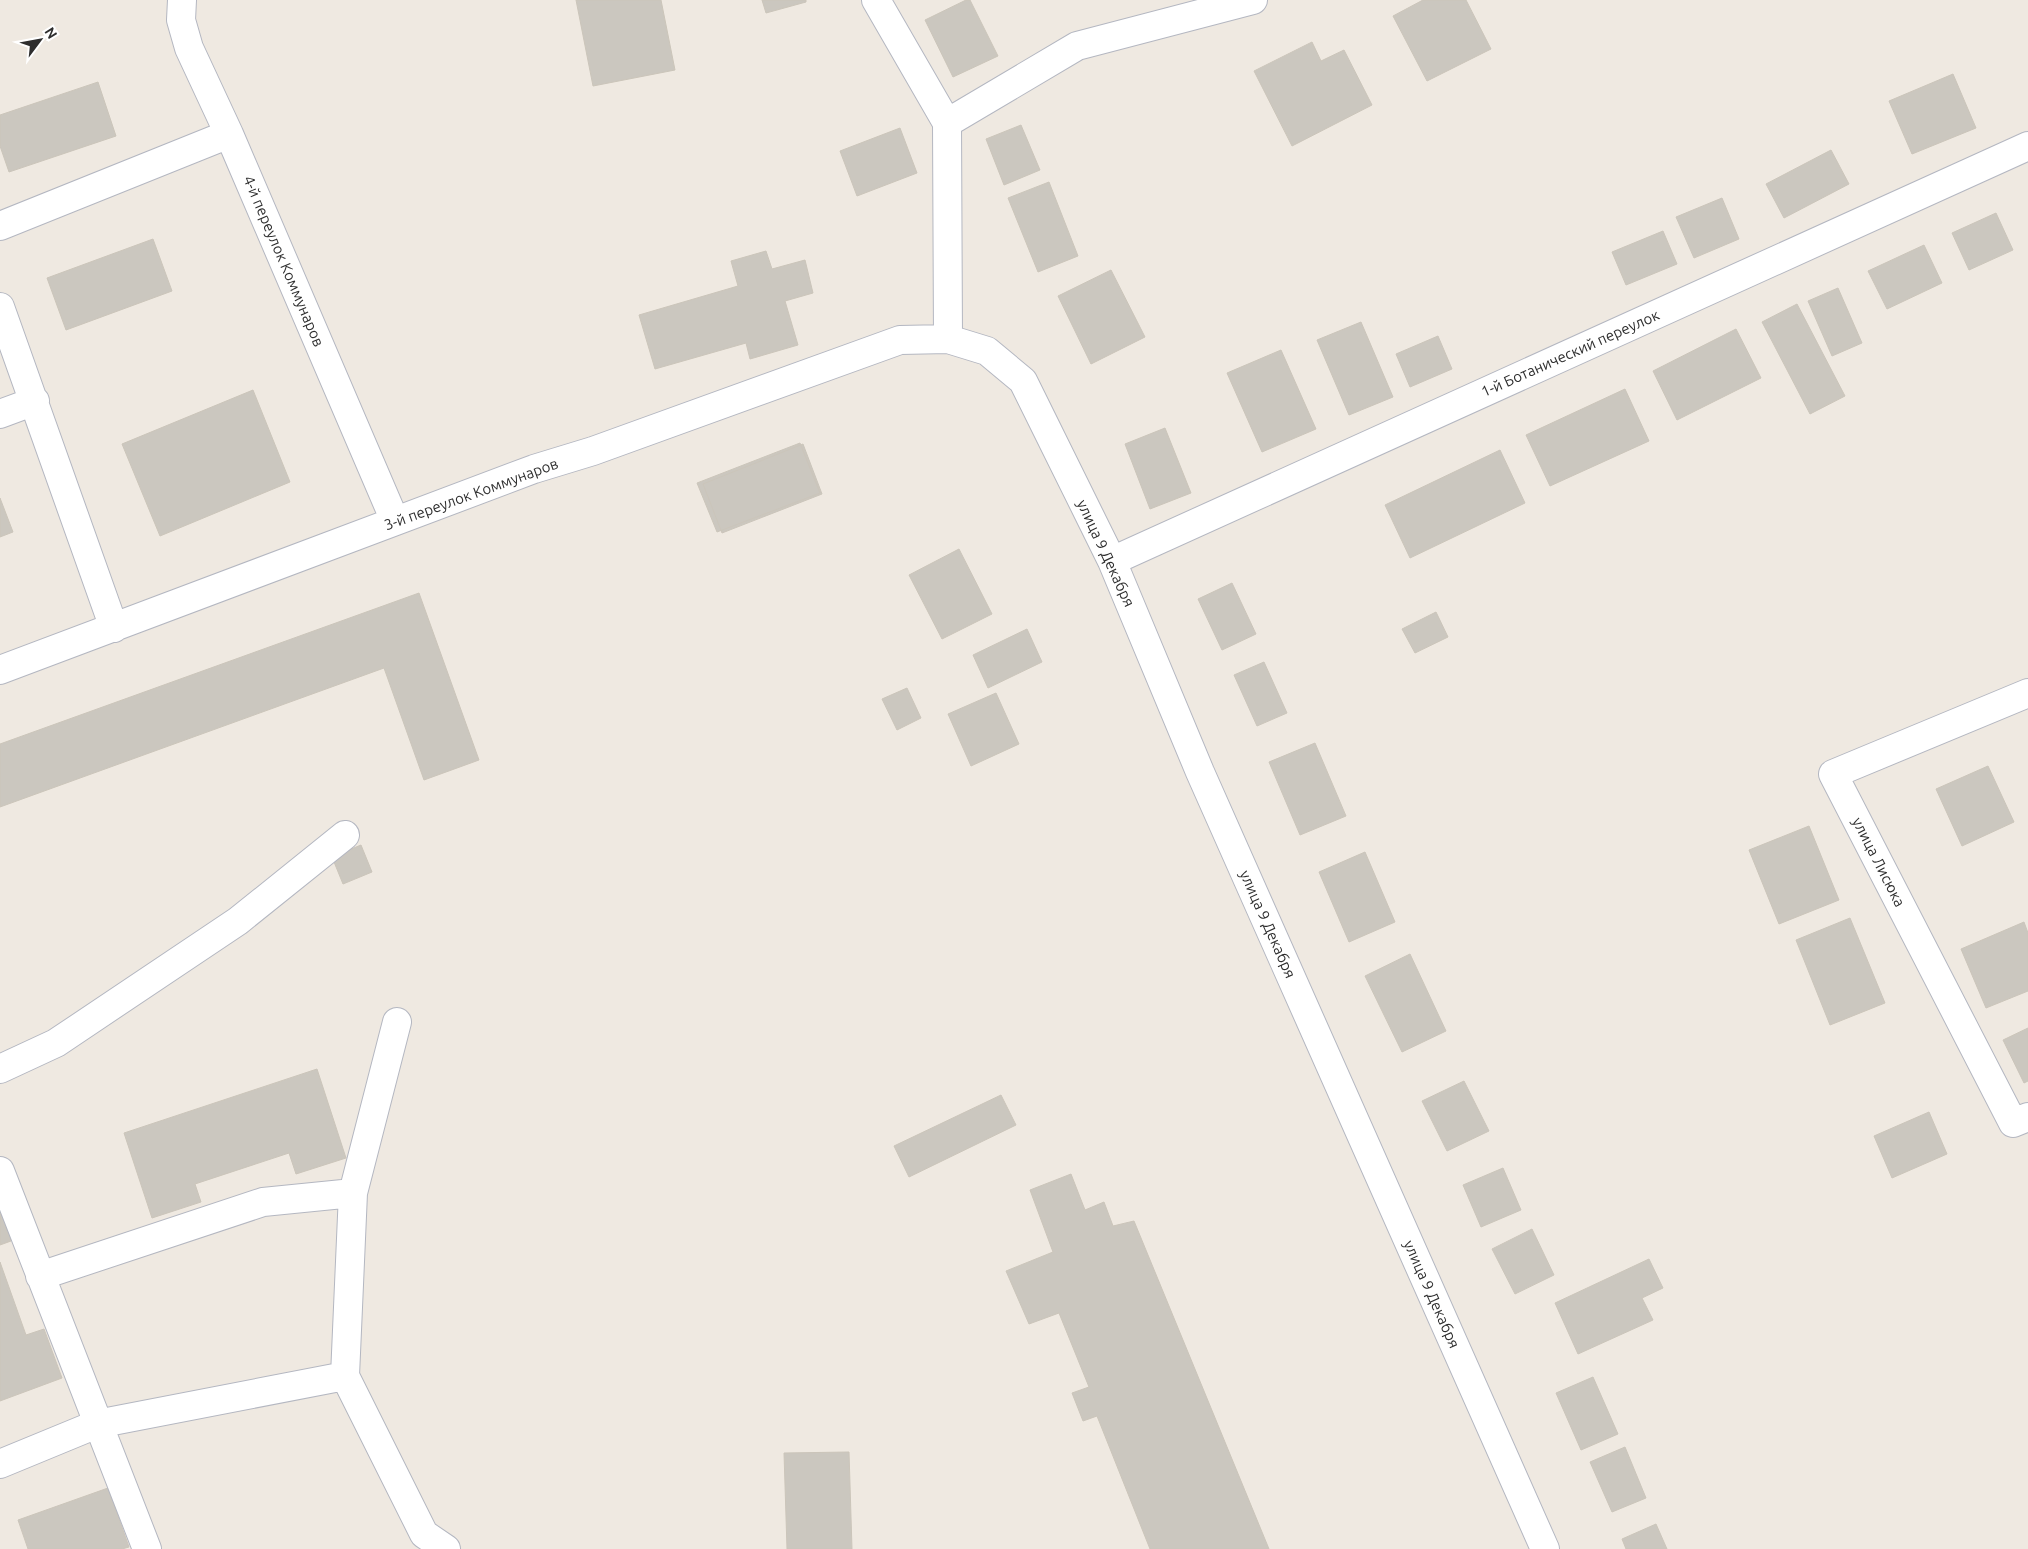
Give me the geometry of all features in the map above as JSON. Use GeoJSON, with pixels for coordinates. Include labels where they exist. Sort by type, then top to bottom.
{"type":"FeatureCollection","features":[{"type":"Feature","properties":{"kind":"street","name":"4-й переулок Коммунаров"},"geometry":{"type":"LineString","coordinates":[[182,0],[181,20],[189,48],[229,134],[395,521]]}},
{"type":"Feature","properties":{"kind":"street"},"geometry":{"type":"LineString","coordinates":[[876,0],[947,123],[948,339]]}},
{"type":"Feature","properties":{"kind":"street"},"geometry":{"type":"LineString","coordinates":[[947,123],[1076,46],[1253,0]]}},
{"type":"Feature","properties":{"kind":"street"},"geometry":{"type":"LineString","coordinates":[[0,226],[229,134]]}},
{"type":"Feature","properties":{"kind":"street","name":"1-й Ботанический переулок"},"geometry":{"type":"LineString","coordinates":[[1112,561],[2028,146]]}},
{"type":"Feature","properties":{"kind":"street"},"geometry":{"type":"LineString","coordinates":[[0,307],[35,401],[114,628]]}},
{"type":"Feature","properties":{"kind":"street","name":"3-й переулок Коммунаров"},"geometry":{"type":"LineString","coordinates":[[0,670],[534,469],[593,451],[900,340],[948,339]]}},
{"type":"Feature","properties":{"kind":"street","name":"улица 9 Декабря"},"geometry":{"type":"LineString","coordinates":[[948,339],[987,351],[1023,381],[1112,561],[1200,772],[1545,1549]]}},
{"type":"Feature","properties":{"kind":"street"},"geometry":{"type":"LineString","coordinates":[[0,414],[35,401]]}},
{"type":"Feature","properties":{"kind":"street","name":"улица Лисюка"},"geometry":{"type":"LineString","coordinates":[[2028,693],[1833,774],[2013,1124],[2028,1117]]}},
{"type":"Feature","properties":{"kind":"street"},"geometry":{"type":"LineString","coordinates":[[0,1069],[56,1043],[238,921],[345,835]]}},
{"type":"Feature","properties":{"kind":"street"},"geometry":{"type":"LineString","coordinates":[[397,1022],[353,1193],[345,1376],[424,1534],[446,1549]]}},
{"type":"Feature","properties":{"kind":"street"},"geometry":{"type":"LineString","coordinates":[[0,1171],[147,1549]]}},
{"type":"Feature","properties":{"kind":"street"},"geometry":{"type":"LineString","coordinates":[[40,1276],[263,1202],[353,1193]]}},
{"type":"Feature","properties":{"kind":"street"},"geometry":{"type":"LineString","coordinates":[[0,1464],[97,1424],[345,1376]]}},
{"type":"Feature","properties":{"kind":"building"},"geometry":{"type":"Polygon","coordinates":[[[576,0],[661,0],[675,70],[593,86],[576,0]]]}},
{"type":"Feature","properties":{"kind":"building"},"geometry":{"type":"Polygon","coordinates":[[[762,0],[806,0],[806,2],[766,13],[762,0]]]}},
{"type":"Feature","properties":{"kind":"building"},"geometry":{"type":"Polygon","coordinates":[[[966,0],[970,0],[998,56],[953,77],[925,20],[966,0]]]}},
{"type":"Feature","properties":{"kind":"building"},"geometry":{"type":"Polygon","coordinates":[[[1423,0],[1466,0],[1491,49],[1427,81],[1393,16],[1423,0]]]}},
{"type":"Feature","properties":{"kind":"building"},"geometry":{"type":"Polygon","coordinates":[[[1312,42],[1321,61],[1344,50],[1372,105],[1292,146],[1254,71],[1312,42]]]}},
{"type":"Feature","properties":{"kind":"building"},"geometry":{"type":"Polygon","coordinates":[[[1953,74],[1976,128],[1912,154],[1889,101],[1953,74]]]}},
{"type":"Feature","properties":{"kind":"building"},"geometry":{"type":"Polygon","coordinates":[[[98,82],[116,136],[9,172],[0,146],[0,115],[98,82]]]}},
{"type":"Feature","properties":{"kind":"building"},"geometry":{"type":"Polygon","coordinates":[[[1021,125],[1040,170],[1004,185],[986,139],[1021,125]]]}},
{"type":"Feature","properties":{"kind":"building"},"geometry":{"type":"Polygon","coordinates":[[[900,128],[917,173],[857,196],[840,151],[900,128]]]}},
{"type":"Feature","properties":{"kind":"building"},"geometry":{"type":"Polygon","coordinates":[[[1831,150],[1849,184],[1784,218],[1766,184],[1831,150]]]}},
{"type":"Feature","properties":{"kind":"building"},"geometry":{"type":"Polygon","coordinates":[[[1049,182],[1078,256],[1038,272],[1008,198],[1049,182]]]}},
{"type":"Feature","properties":{"kind":"building"},"geometry":{"type":"Polygon","coordinates":[[[1722,198],[1739,239],[1694,258],[1676,217],[1722,198]]]}},
{"type":"Feature","properties":{"kind":"building"},"geometry":{"type":"Polygon","coordinates":[[[1996,213],[2013,250],[1969,270],[1952,233],[1996,213]]]}},
{"type":"Feature","properties":{"kind":"building"},"geometry":{"type":"Polygon","coordinates":[[[1663,231],[1677,264],[1626,285],[1612,252],[1663,231]]]}},
{"type":"Feature","properties":{"kind":"building"},"geometry":{"type":"Polygon","coordinates":[[[153,239],[172,291],[66,330],[47,278],[153,239]]]}},
{"type":"Feature","properties":{"kind":"building"},"geometry":{"type":"Polygon","coordinates":[[[1924,245],[1942,283],[1887,309],[1868,271],[1924,245]]]}},
{"type":"Feature","properties":{"kind":"building"},"geometry":{"type":"Polygon","coordinates":[[[766,251],[772,269],[805,260],[813,293],[785,301],[798,345],[750,359],[746,343],[655,369],[639,315],[738,286],[731,261],[766,251]]]}},
{"type":"Feature","properties":{"kind":"building"},"geometry":{"type":"Polygon","coordinates":[[[1111,270],[1145,337],[1091,364],[1058,296],[1111,270]]]}},
{"type":"Feature","properties":{"kind":"building"},"geometry":{"type":"Polygon","coordinates":[[[1838,288],[1862,343],[1832,356],[1808,301],[1838,288]]]}},
{"type":"Feature","properties":{"kind":"building"},"geometry":{"type":"Polygon","coordinates":[[[1797,304],[1845,396],[1810,414],[1762,322],[1797,304]]]}},
{"type":"Feature","properties":{"kind":"building"},"geometry":{"type":"Polygon","coordinates":[[[1361,322],[1393,397],[1349,415],[1317,340],[1361,322]]]}},
{"type":"Feature","properties":{"kind":"building"},"geometry":{"type":"Polygon","coordinates":[[[1736,329],[1761,378],[1677,420],[1653,371],[1736,329]]]}},
{"type":"Feature","properties":{"kind":"building"},"geometry":{"type":"Polygon","coordinates":[[[1438,336],[1452,369],[1410,387],[1396,354],[1438,336]]]}},
{"type":"Feature","properties":{"kind":"building"},"geometry":{"type":"Polygon","coordinates":[[[1281,350],[1316,429],[1262,452],[1227,373],[1281,350]]]}},
{"type":"Feature","properties":{"kind":"building"},"geometry":{"type":"Polygon","coordinates":[[[1625,389],[1649,441],[1550,486],[1526,435],[1625,389]]]}},
{"type":"Feature","properties":{"kind":"building"},"geometry":{"type":"Polygon","coordinates":[[[253,390],[290,482],[160,536],[122,444],[253,390]]]}},
{"type":"Feature","properties":{"kind":"building"},"geometry":{"type":"Polygon","coordinates":[[[1165,428],[1191,493],[1150,509],[1125,444],[1165,428]]]}},
{"type":"Feature","properties":{"kind":"building"},"geometry":{"type":"Polygon","coordinates":[[[800,443],[820,493],[717,532],[697,483],[800,443]]]}},
{"type":"Feature","properties":{"kind":"building"},"geometry":{"type":"Polygon","coordinates":[[[803,444],[822,494],[722,533],[703,484],[803,444]]]}},
{"type":"Feature","properties":{"kind":"building"},"geometry":{"type":"Polygon","coordinates":[[[1500,450],[1525,503],[1410,558],[1385,505],[1500,450]]]}},
{"type":"Feature","properties":{"kind":"building"},"geometry":{"type":"Polygon","coordinates":[[[0,498],[13,532],[0,537],[0,498]]]}},
{"type":"Feature","properties":{"kind":"building"},"geometry":{"type":"Polygon","coordinates":[[[959,549],[992,614],[942,639],[909,575],[959,549]]]}},
{"type":"Feature","properties":{"kind":"building"},"geometry":{"type":"Polygon","coordinates":[[[1232,583],[1256,634],[1222,650],[1198,599],[1232,583]]]}},
{"type":"Feature","properties":{"kind":"building"},"geometry":{"type":"Polygon","coordinates":[[[419,593],[479,760],[424,780],[384,668],[0,807],[0,744],[419,593]]]}},
{"type":"Feature","properties":{"kind":"building"},"geometry":{"type":"Polygon","coordinates":[[[1436,612],[1448,637],[1415,653],[1402,629],[1436,612]]]}},
{"type":"Feature","properties":{"kind":"building"},"geometry":{"type":"Polygon","coordinates":[[[1027,629],[1042,662],[988,688],[973,655],[1027,629]]]}},
{"type":"Feature","properties":{"kind":"building"},"geometry":{"type":"Polygon","coordinates":[[[1264,662],[1287,713],[1257,726],[1234,675],[1264,662]]]}},
{"type":"Feature","properties":{"kind":"building"},"geometry":{"type":"Polygon","coordinates":[[[907,688],[921,718],[897,730],[882,699],[907,688]]]}},
{"type":"Feature","properties":{"kind":"building"},"geometry":{"type":"Polygon","coordinates":[[[996,693],[1019,744],[971,766],[948,714],[996,693]]]}},
{"type":"Feature","properties":{"kind":"building"},"geometry":{"type":"Polygon","coordinates":[[[1315,743],[1346,816],[1300,835],[1269,762],[1315,743]]]}},
{"type":"Feature","properties":{"kind":"building"},"geometry":{"type":"Polygon","coordinates":[[[1988,766],[2014,822],[1962,846],[1936,789],[1988,766]]]}},
{"type":"Feature","properties":{"kind":"building"},"geometry":{"type":"Polygon","coordinates":[[[1809,826],[1839,900],[1779,924],[1749,850],[1809,826]]]}},
{"type":"Feature","properties":{"kind":"building"},"geometry":{"type":"Polygon","coordinates":[[[361,845],[372,872],[343,884],[332,857],[361,845]]]}},
{"type":"Feature","properties":{"kind":"building"},"geometry":{"type":"Polygon","coordinates":[[[1365,852],[1395,922],[1349,942],[1319,872],[1365,852]]]}},
{"type":"Feature","properties":{"kind":"building"},"geometry":{"type":"Polygon","coordinates":[[[1850,918],[1885,1003],[1830,1025],[1796,940],[1850,918]]]}},
{"type":"Feature","properties":{"kind":"building"},"geometry":{"type":"Polygon","coordinates":[[[2024,922],[2028,933],[2028,991],[1986,1008],[1961,949],[2024,922]]]}},
{"type":"Feature","properties":{"kind":"building"},"geometry":{"type":"Polygon","coordinates":[[[1410,954],[1446,1031],[1402,1052],[1365,976],[1410,954]]]}},
{"type":"Feature","properties":{"kind":"building"},"geometry":{"type":"Polygon","coordinates":[[[2028,1028],[2028,1081],[2024,1083],[2003,1040],[2028,1028]]]}},
{"type":"Feature","properties":{"kind":"building"},"geometry":{"type":"Polygon","coordinates":[[[317,1069],[346,1158],[296,1174],[289,1153],[195,1184],[201,1202],[152,1218],[124,1133],[317,1069]]]}},
{"type":"Feature","properties":{"kind":"building"},"geometry":{"type":"Polygon","coordinates":[[[1464,1081],[1489,1131],[1447,1151],[1422,1101],[1464,1081]]]}},
{"type":"Feature","properties":{"kind":"building"},"geometry":{"type":"Polygon","coordinates":[[[1001,1095],[1016,1125],[909,1177],[894,1146],[1001,1095]]]}},
{"type":"Feature","properties":{"kind":"building"},"geometry":{"type":"Polygon","coordinates":[[[1929,1112],[1947,1154],[1892,1178],[1874,1136],[1929,1112]]]}},
{"type":"Feature","properties":{"kind":"building"},"geometry":{"type":"Polygon","coordinates":[[[1503,1168],[1521,1210],[1481,1227],[1463,1185],[1503,1168]]]}},
{"type":"Feature","properties":{"kind":"building"},"geometry":{"type":"Polygon","coordinates":[[[1071,1174],[1085,1210],[1104,1202],[1113,1226],[1134,1221],[1269,1549],[1150,1549],[1097,1416],[1083,1421],[1072,1393],[1089,1387],[1059,1313],[1029,1324],[1006,1271],[1053,1252],[1030,1190],[1071,1174]]]}},
{"type":"Feature","properties":{"kind":"building"},"geometry":{"type":"Polygon","coordinates":[[[0,1210],[11,1241],[0,1245],[0,1210]]]}},
{"type":"Feature","properties":{"kind":"building"},"geometry":{"type":"Polygon","coordinates":[[[1532,1229],[1554,1275],[1515,1294],[1492,1249],[1532,1229]]]}},
{"type":"Feature","properties":{"kind":"building"},"geometry":{"type":"Polygon","coordinates":[[[1649,1259],[1663,1288],[1642,1298],[1653,1320],[1578,1354],[1555,1303],[1649,1259]]]}},
{"type":"Feature","properties":{"kind":"building"},"geometry":{"type":"Polygon","coordinates":[[[0,1262],[26,1335],[44,1329],[62,1378],[0,1401],[0,1262]]]}},
{"type":"Feature","properties":{"kind":"building"},"geometry":{"type":"Polygon","coordinates":[[[1593,1377],[1618,1434],[1581,1450],[1556,1393],[1593,1377]]]}},
{"type":"Feature","properties":{"kind":"building"},"geometry":{"type":"Polygon","coordinates":[[[1625,1447],[1646,1498],[1612,1512],[1590,1462],[1625,1447]]]}},
{"type":"Feature","properties":{"kind":"building"},"geometry":{"type":"Polygon","coordinates":[[[849,1452],[852,1549],[787,1549],[784,1453],[849,1452]]]}},
{"type":"Feature","properties":{"kind":"building"},"geometry":{"type":"Polygon","coordinates":[[[108,1488],[129,1547],[122,1549],[28,1549],[18,1520],[108,1488]]]}},
{"type":"Feature","properties":{"kind":"building"},"geometry":{"type":"Polygon","coordinates":[[[1656,1524],[1667,1549],[1626,1549],[1622,1539],[1656,1524]]]}}]}
